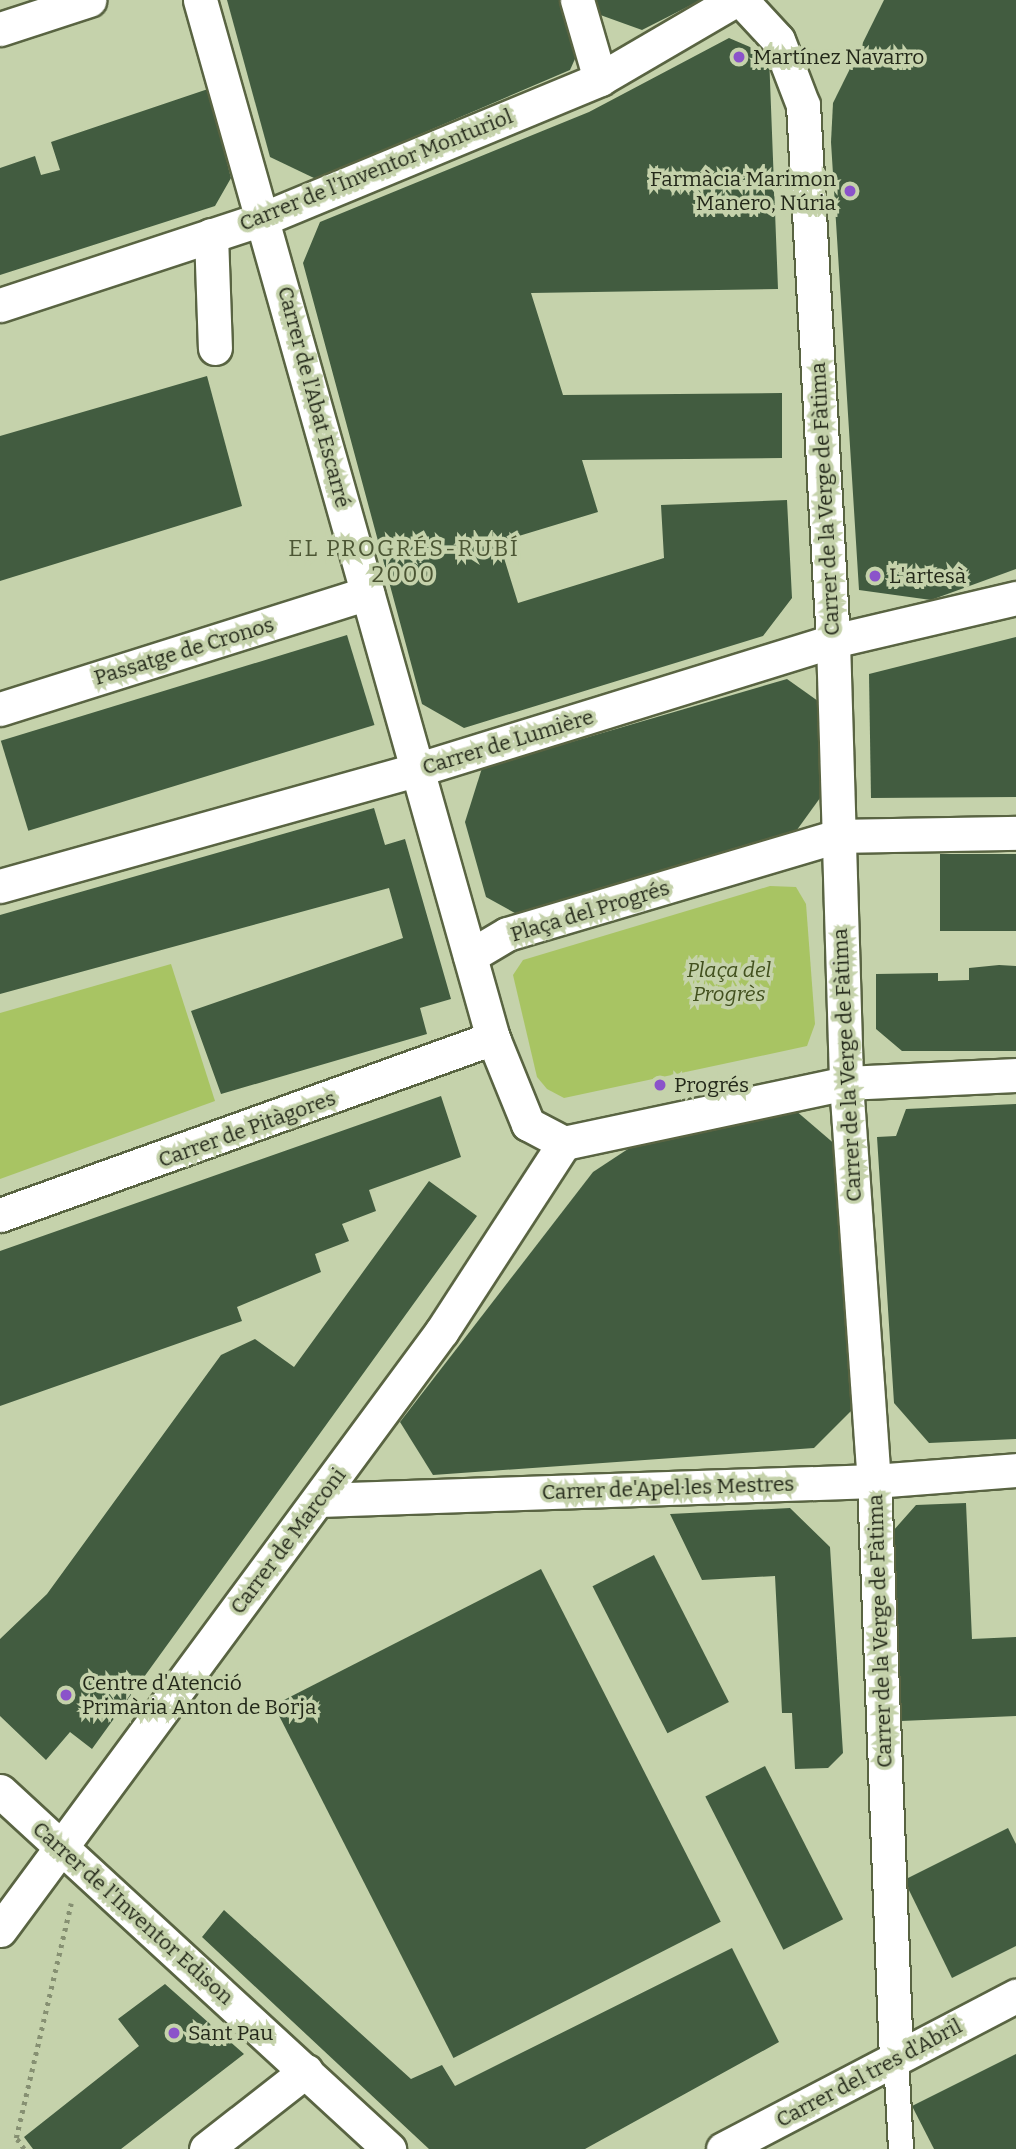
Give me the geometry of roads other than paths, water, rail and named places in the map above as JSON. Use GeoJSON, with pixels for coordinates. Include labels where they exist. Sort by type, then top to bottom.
{"type":"FeatureCollection","features":[{"type":"Feature","properties":{"kind":"street"},"geometry":{"type":"LineString","coordinates":[[0,29],[89,0]]}},
{"type":"Feature","properties":{"kind":"street","name":"Carrer de l'Abat Escarré"},"geometry":{"type":"LineString","coordinates":[[200,0],[265,218],[416,770],[470,956]]}},
{"type":"Feature","properties":{"kind":"street"},"geometry":{"type":"LineString","coordinates":[[577,0],[600,79]]}},
{"type":"Feature","properties":{"kind":"street","name":"Carrer de l'Inventor Monturiol"},"geometry":{"type":"LineString","coordinates":[[0,305],[265,218],[600,79],[735,0]]}},
{"type":"Feature","properties":{"kind":"street","name":"Carrer de la Verge de Fàtima"},"geometry":{"type":"LineString","coordinates":[[741,0],[778,40],[803,105],[832,641],[845,1083],[874,1482],[901,2149]]}},
{"type":"Feature","properties":{"kind":"street"},"geometry":{"type":"LineString","coordinates":[[211,235],[215,348]]}},
{"type":"Feature","properties":{"kind":"street","name":"Passatge de Cronos"},"geometry":{"type":"LineString","coordinates":[[0,709],[368,593]]}},
{"type":"Feature","properties":{"kind":"street","name":"Carrer de Lumière"},"geometry":{"type":"LineString","coordinates":[[0,886],[416,770],[832,641],[1016,598]]}},
{"type":"Feature","properties":{"kind":"street","name":"Plaça del Progrés"},"geometry":{"type":"LineString","coordinates":[[470,956],[507,934],[837,836],[1016,833]]}},
{"type":"Feature","properties":{"kind":"street"},"geometry":{"type":"LineString","coordinates":[[470,956],[493,1038],[528,1124],[564,1143],[845,1083],[1016,1074]]}},
{"type":"Feature","properties":{"kind":"street","name":"Carrer de Pitàgores"},"geometry":{"type":"LineString","coordinates":[[0,1215],[493,1038]]}},
{"type":"Feature","properties":{"kind":"street","name":"Carrer de Marconi"},"geometry":{"type":"LineString","coordinates":[[0,1930],[58,1845],[319,1500],[442,1331],[564,1143]]}},
{"type":"Feature","properties":{"kind":"street","name":"Carrer de'Apel·les Mestres"},"geometry":{"type":"LineString","coordinates":[[319,1500],[874,1482],[1016,1470]]}},
{"type":"Feature","properties":{"kind":"street","name":"Carrer de l'Inventor Edison"},"geometry":{"type":"LineString","coordinates":[[0,1791],[389,2149]]}},
{"type":"Feature","properties":{"kind":"street","name":"Carrer del tres d'Abril"},"geometry":{"type":"LineString","coordinates":[[723,2149],[1016,1996]]}},
{"type":"Feature","properties":{"kind":"street"},"geometry":{"type":"LineString","coordinates":[[206,2149],[306,2071]]}},
{"type":"Feature","properties":{"kind":"place","name":"Martínez Navarro"},"geometry":{"type":"Point","coordinates":[739,57]}},
{"type":"Feature","properties":{"kind":"place","name":"Farmàcia Marimon Manero, Núria"},"geometry":{"type":"Point","coordinates":[850,191]}},
{"type":"Feature","properties":{"kind":"place","name":"L'artesà"},"geometry":{"type":"Point","coordinates":[875,576]}},
{"type":"Feature","properties":{"kind":"place","name":"Progrés"},"geometry":{"type":"Point","coordinates":[660,1085]}},
{"type":"Feature","properties":{"kind":"place","name":"Centre d'Atenció Primària Anton de Borja"},"geometry":{"type":"Point","coordinates":[66,1695]}},
{"type":"Feature","properties":{"kind":"place","name":"Sant Pau"},"geometry":{"type":"Point","coordinates":[174,2033]}},
{"type":"Feature","properties":{"kind":"district","name":"EL PROGRÉS-RUBÍ 2000"},"geometry":{"type":"Point","coordinates":[404,561]}},
{"type":"Feature","properties":{"kind":"park label","name":"Plaça del Progrès"},"geometry":{"type":"Point","coordinates":[729,982]}}]}
